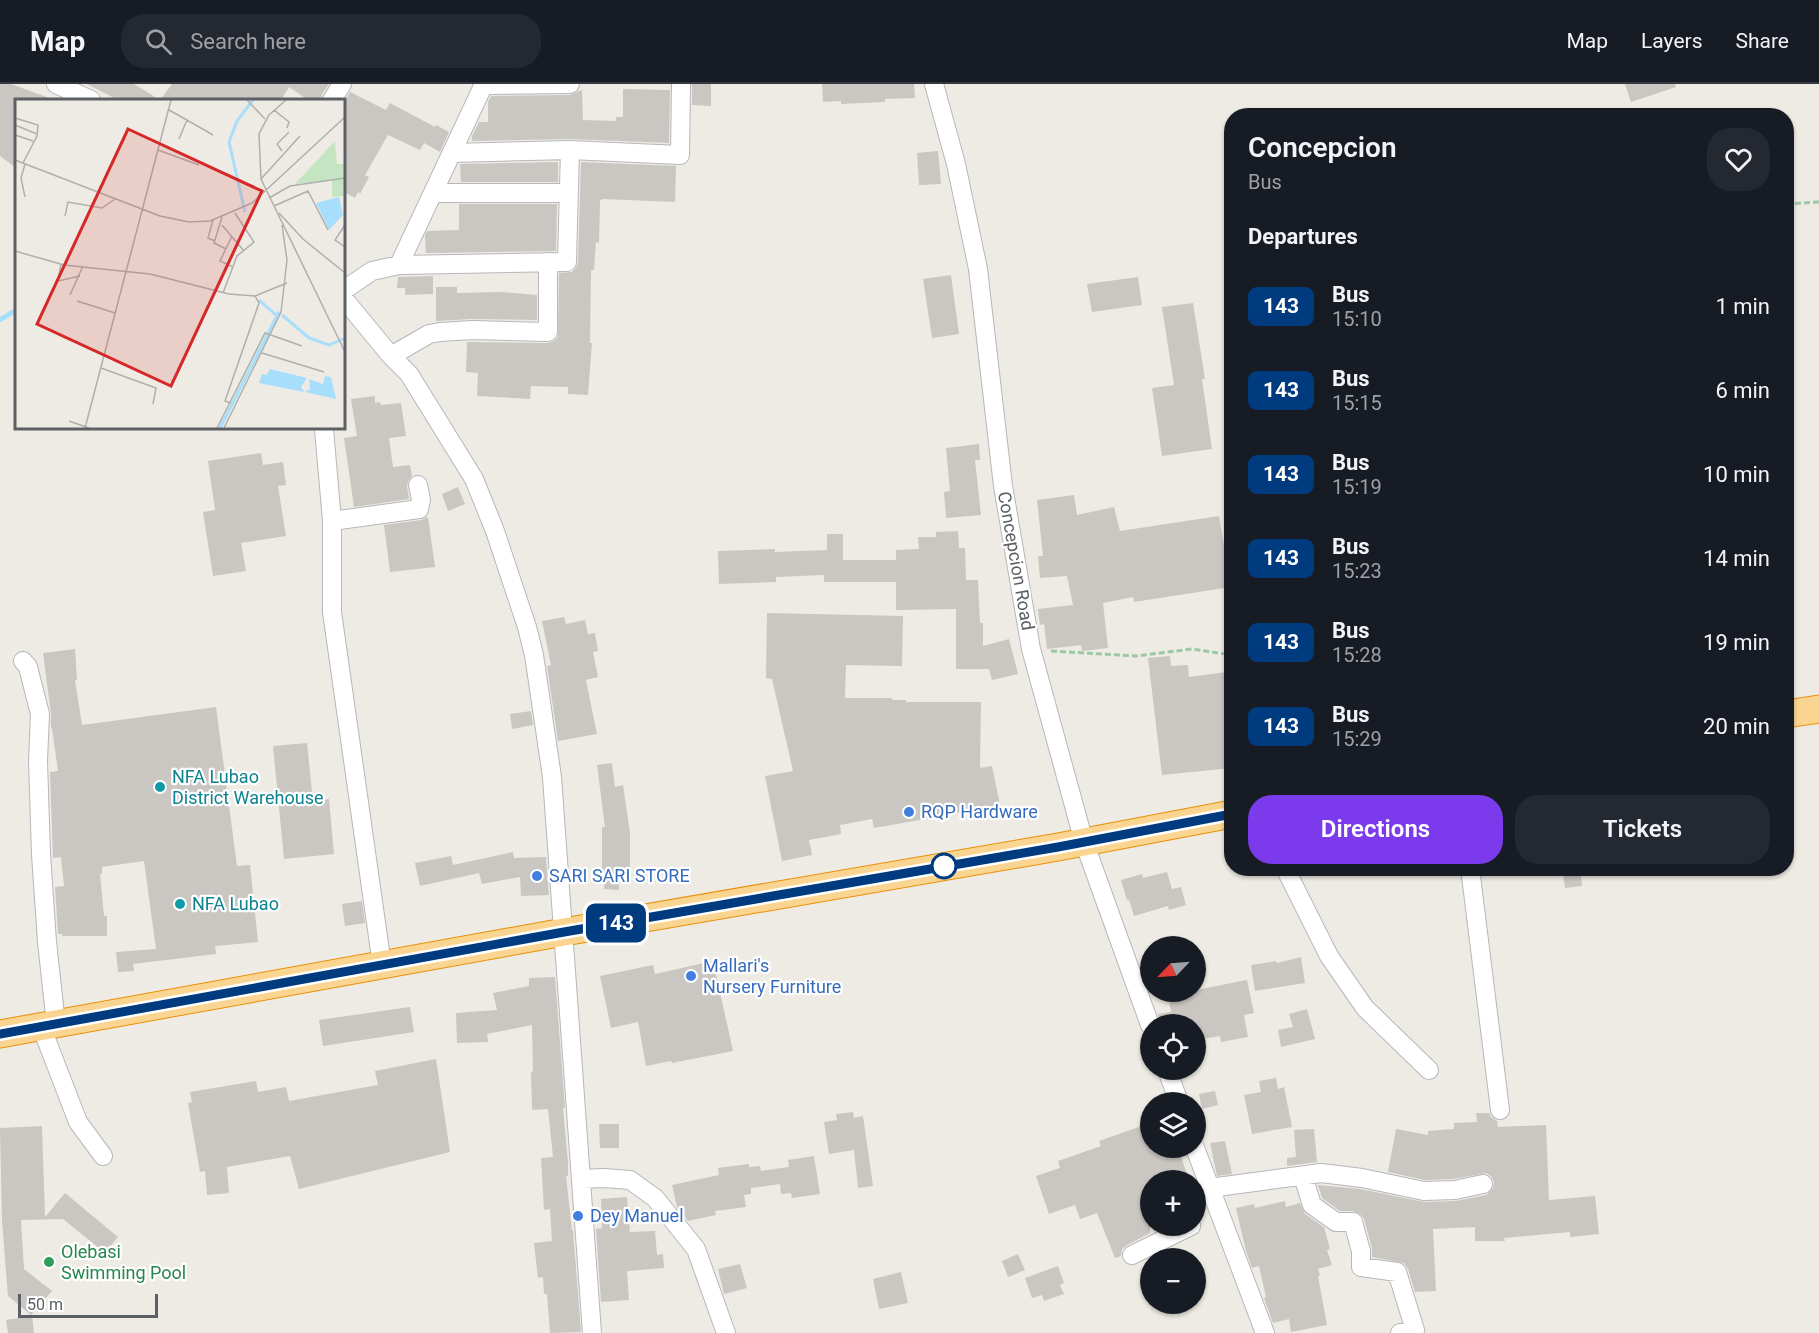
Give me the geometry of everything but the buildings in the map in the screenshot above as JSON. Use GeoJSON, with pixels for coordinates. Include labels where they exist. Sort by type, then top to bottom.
{"type":"FeatureCollection","features":[{"type":"Feature","properties":{"kind":"highway"},"geometry":{"type":"LineString","coordinates":[[1794,713],[1819,708]]}},
{"type":"Feature","properties":{"kind":"highway"},"geometry":{"type":"LineString","coordinates":[[0,1034],[1224,816]]}},
{"type":"Feature","properties":{"kind":"street"},"geometry":{"type":"LineString","coordinates":[[57,84],[89,99]]}},
{"type":"Feature","properties":{"kind":"street"},"geometry":{"type":"LineString","coordinates":[[333,99],[342,84]]}},
{"type":"Feature","properties":{"kind":"street"},"geometry":{"type":"LineString","coordinates":[[399,265],[484,84],[570,84]]}},
{"type":"Feature","properties":{"kind":"street"},"geometry":{"type":"LineString","coordinates":[[452,153],[570,150],[680,156],[681,84]]}},
{"type":"Feature","properties":{"kind":"street","name":"Concepcion Road"},"geometry":{"type":"LineString","coordinates":[[934,84],[956,164],[978,269],[1003,486],[1031,649],[1083,842],[1146,1014]]}},
{"type":"Feature","properties":{"kind":"street"},"geometry":{"type":"LineString","coordinates":[[345,289],[372,271],[399,265],[567,262],[570,150]]}},
{"type":"Feature","properties":{"kind":"street"},"geometry":{"type":"LineString","coordinates":[[433,193],[568,193]]}},
{"type":"Feature","properties":{"kind":"street"},"geometry":{"type":"LineString","coordinates":[[391,356],[420,338],[440,332],[472,330],[548,332],[548,262]]}},
{"type":"Feature","properties":{"kind":"street"},"geometry":{"type":"LineString","coordinates":[[345,299],[391,356],[409,374],[474,479],[495,531],[534,655],[552,777],[592,1333]]}},
{"type":"Feature","properties":{"kind":"street"},"geometry":{"type":"LineString","coordinates":[[324,429],[332,521],[332,612],[382,965]]}},
{"type":"Feature","properties":{"kind":"street"},"geometry":{"type":"LineString","coordinates":[[332,521],[420,509],[422,500],[418,485]]}},
{"type":"Feature","properties":{"kind":"street"},"geometry":{"type":"LineString","coordinates":[[23,661],[28,667],[40,714],[38,761],[48,1025],[78,1122],[103,1156]]}},
{"type":"Feature","properties":{"kind":"street"},"geometry":{"type":"LineString","coordinates":[[1289,876],[1329,956],[1365,1008],[1428,1070]]}},
{"type":"Feature","properties":{"kind":"street"},"geometry":{"type":"LineString","coordinates":[[1471,876],[1500,1110]]}},
{"type":"Feature","properties":{"kind":"street"},"geometry":{"type":"LineString","coordinates":[[1199,1158],[1265,1333]]}},
{"type":"Feature","properties":{"kind":"street"},"geometry":{"type":"LineString","coordinates":[[1210,1188],[1321,1173],[1362,1178],[1424,1191],[1455,1190],[1483,1184]]}},
{"type":"Feature","properties":{"kind":"street"},"geometry":{"type":"LineString","coordinates":[[1303,1176],[1312,1205],[1336,1222],[1353,1222],[1361,1251],[1361,1267],[1397,1272],[1415,1330],[1400,1333]]}},
{"type":"Feature","properties":{"kind":"street"},"geometry":{"type":"LineString","coordinates":[[581,1179],[630,1180],[655,1198],[696,1249],[726,1333]]}},
{"type":"Feature","properties":{"kind":"street"},"geometry":{"type":"LineString","coordinates":[[1206,1219],[1219,1213]]}},
{"type":"Feature","properties":{"kind":"street"},"geometry":{"type":"LineString","coordinates":[[1132,1255],[1171,1236]]}},
{"type":"Feature","properties":{"kind":"path"},"geometry":{"type":"LineString","coordinates":[[1794,204],[1819,202]]}},
{"type":"Feature","properties":{"kind":"path"},"geometry":{"type":"LineString","coordinates":[[1031,649],[1136,656],[1192,649],[1224,654]]}},
{"type":"Feature","properties":{"kind":"waterway"},"geometry":{"type":"LineString","coordinates":[[0,320],[15,311]]}},
{"type":"Feature","properties":{"kind":"bus line","name":"143"},"geometry":{"type":"LineString","coordinates":[[0,1034],[564,932],[1058,847],[1224,816]]}},
{"type":"Feature","properties":{"kind":"place","name":"NFA Lubao District Warehouse"},"geometry":{"type":"Point","coordinates":[160,787]}},
{"type":"Feature","properties":{"kind":"place","name":"RQP Hardware"},"geometry":{"type":"Point","coordinates":[909,812]}},
{"type":"Feature","properties":{"kind":"place","name":"SARI SARI STORE"},"geometry":{"type":"Point","coordinates":[537,876]}},
{"type":"Feature","properties":{"kind":"place","name":"NFA Lubao"},"geometry":{"type":"Point","coordinates":[180,904]}},
{"type":"Feature","properties":{"kind":"place","name":"Mallari's Nursery Furniture"},"geometry":{"type":"Point","coordinates":[691,976]}},
{"type":"Feature","properties":{"kind":"place","name":"Dey Manuel"},"geometry":{"type":"Point","coordinates":[578,1216]}},
{"type":"Feature","properties":{"kind":"place","name":"Olebasi Swimming Pool"},"geometry":{"type":"Point","coordinates":[49,1262]}}]}
